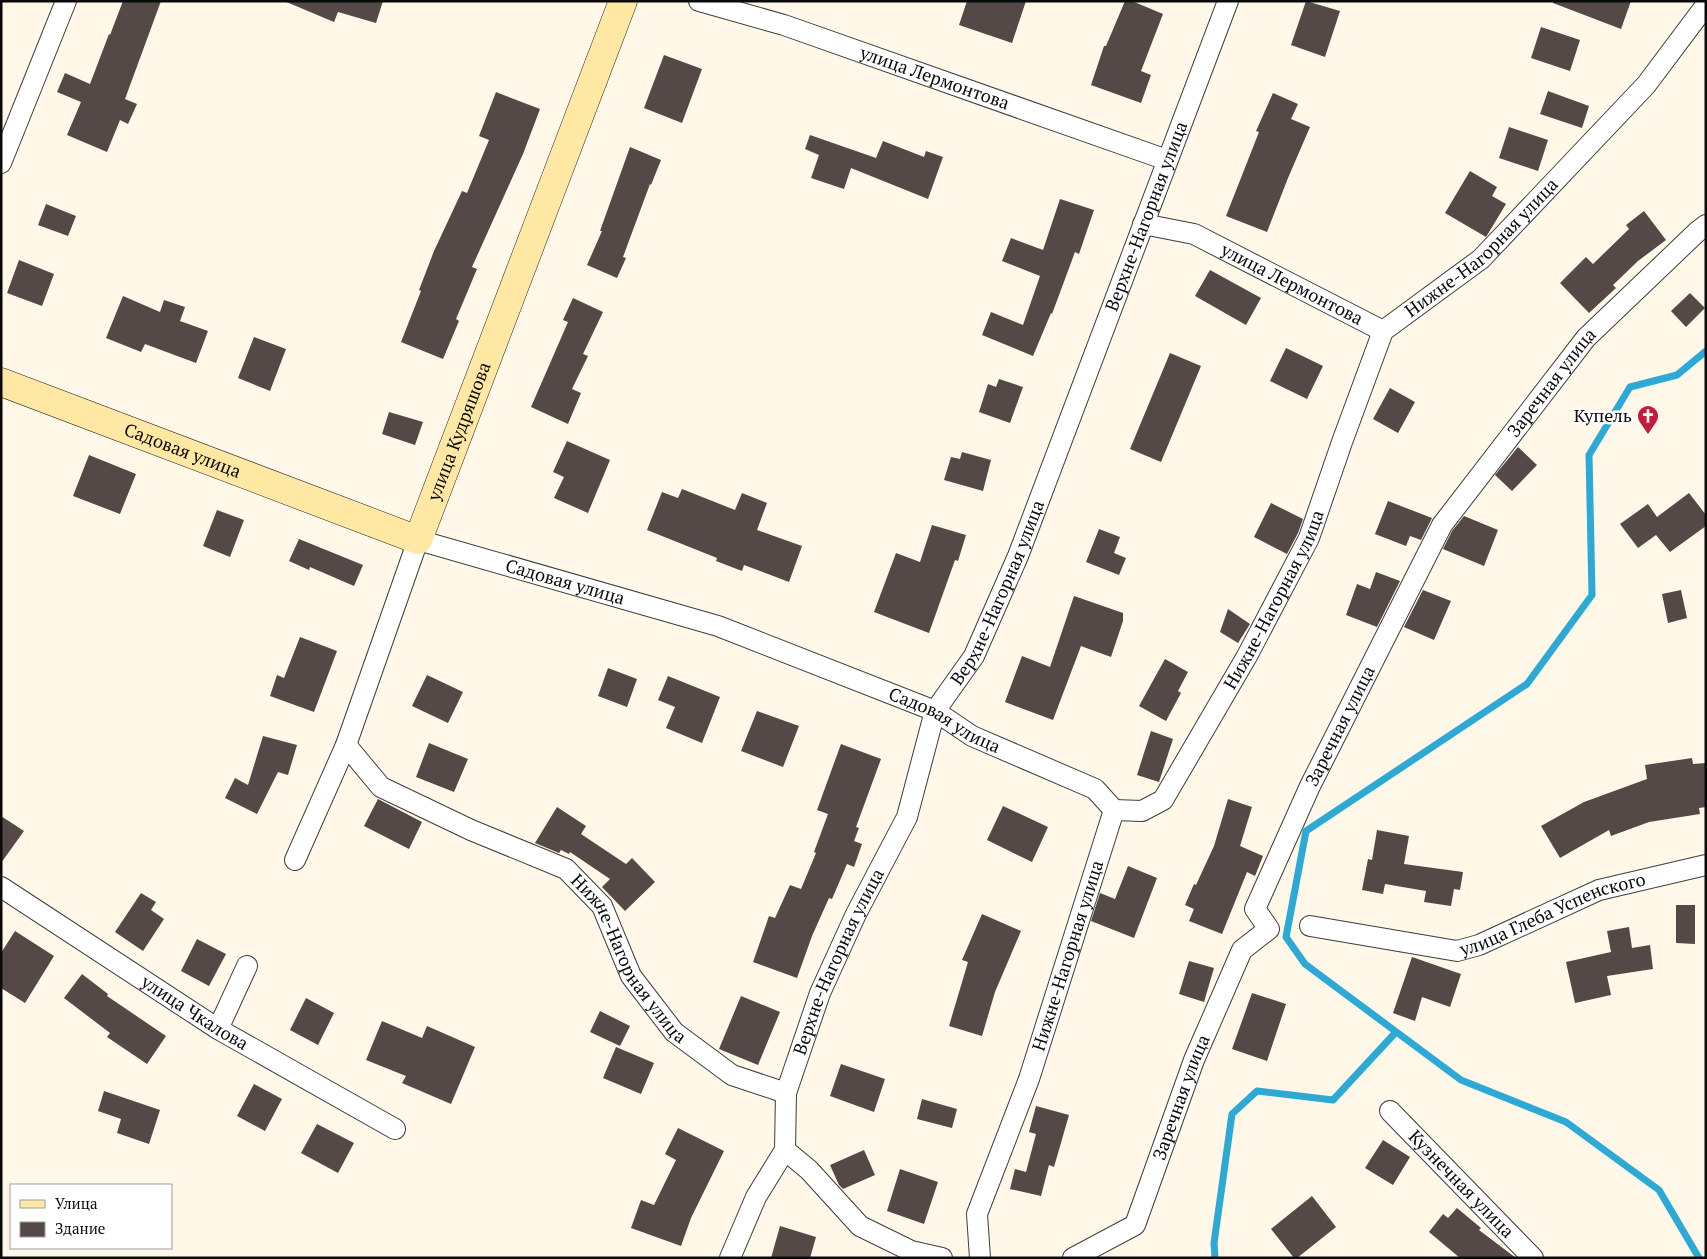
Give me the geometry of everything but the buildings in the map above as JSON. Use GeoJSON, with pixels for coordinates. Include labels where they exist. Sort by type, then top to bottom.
{"type":"FeatureCollection","features":[{"type":"Feature","properties":{"kind":"street"},"geometry":{"type":"LineString","coordinates":[[1,163],[66,1]]}},
{"type":"Feature","properties":{"kind":"street","name":"улица Кудряшова"},"geometry":{"type":"LineString","coordinates":[[295,860],[346,745],[418,540],[623,1]]}},
{"type":"Feature","properties":{"kind":"street","name":"улица Лермонтова"},"geometry":{"type":"LineString","coordinates":[[699,1],[784,25],[1167,160]]}},
{"type":"Feature","properties":{"kind":"street","name":"Верхне-Нагорная улица"},"geometry":{"type":"LineString","coordinates":[[785,1150],[786,1093],[820,993],[856,914],[907,817],[935,710],[974,656],[1014,565],[1228,1]]}},
{"type":"Feature","properties":{"kind":"street","name":"Нижне-Нагорная улица"},"geometry":{"type":"LineString","coordinates":[[980,1258],[977,1214],[1029,1078],[1114,810],[1142,811],[1163,800],[1247,656],[1309,538],[1383,331],[1482,259],[1646,85],[1706,5]]}},
{"type":"Feature","properties":{"kind":"street","name":"улица Лермонтова"},"geometry":{"type":"LineString","coordinates":[[1144,224],[1194,234],[1383,331]]}},
{"type":"Feature","properties":{"kind":"street","name":"Заречная улица"},"geometry":{"type":"LineString","coordinates":[[1073,1258],[1135,1225],[1194,1060],[1242,950],[1269,929],[1254,909],[1310,786],[1442,525],[1586,338],[1706,225]]}},
{"type":"Feature","properties":{"kind":"street","name":"Садовая улица"},"geometry":{"type":"LineString","coordinates":[[1,382],[418,540],[718,626],[935,710],[972,736],[1095,789],[1114,810]]}},
{"type":"Feature","properties":{"kind":"street","name":"Нижне-Нагорная улица"},"geometry":{"type":"LineString","coordinates":[[346,745],[381,787],[471,830],[566,869],[602,906],[630,976],[674,1032],[732,1075],[786,1093]]}},
{"type":"Feature","properties":{"kind":"street","name":"улица Глеба Успенского"},"geometry":{"type":"LineString","coordinates":[[1310,926],[1457,951],[1480,945],[1599,890],[1706,865]]}},
{"type":"Feature","properties":{"kind":"street","name":"улица Чкалова"},"geometry":{"type":"LineString","coordinates":[[1,886],[218,1029],[395,1129]]}},
{"type":"Feature","properties":{"kind":"street"},"geometry":{"type":"LineString","coordinates":[[218,1029],[247,966]]}},
{"type":"Feature","properties":{"kind":"street","name":"Кузнечная улица"},"geometry":{"type":"LineString","coordinates":[[1390,1111],[1533,1258]]}},
{"type":"Feature","properties":{"kind":"street"},"geometry":{"type":"LineString","coordinates":[[730,1258],[756,1197],[785,1150],[809,1170],[860,1226],[911,1251],[942,1258]]}},
{"type":"Feature","properties":{"kind":"waterway"},"geometry":{"type":"LineString","coordinates":[[1699,1258],[1659,1190],[1566,1122],[1461,1080],[1305,964],[1286,937],[1306,831],[1527,684],[1592,595],[1589,455],[1630,387],[1677,375],[1706,351]]}},
{"type":"Feature","properties":{"kind":"waterway"},"geometry":{"type":"LineString","coordinates":[[1215,1258],[1214,1243],[1232,1114],[1257,1091],[1333,1100],[1396,1032]]}},
{"type":"Feature","properties":{"kind":"place","name":"Купель"},"geometry":{"type":"Point","coordinates":[1648,435]}}]}
